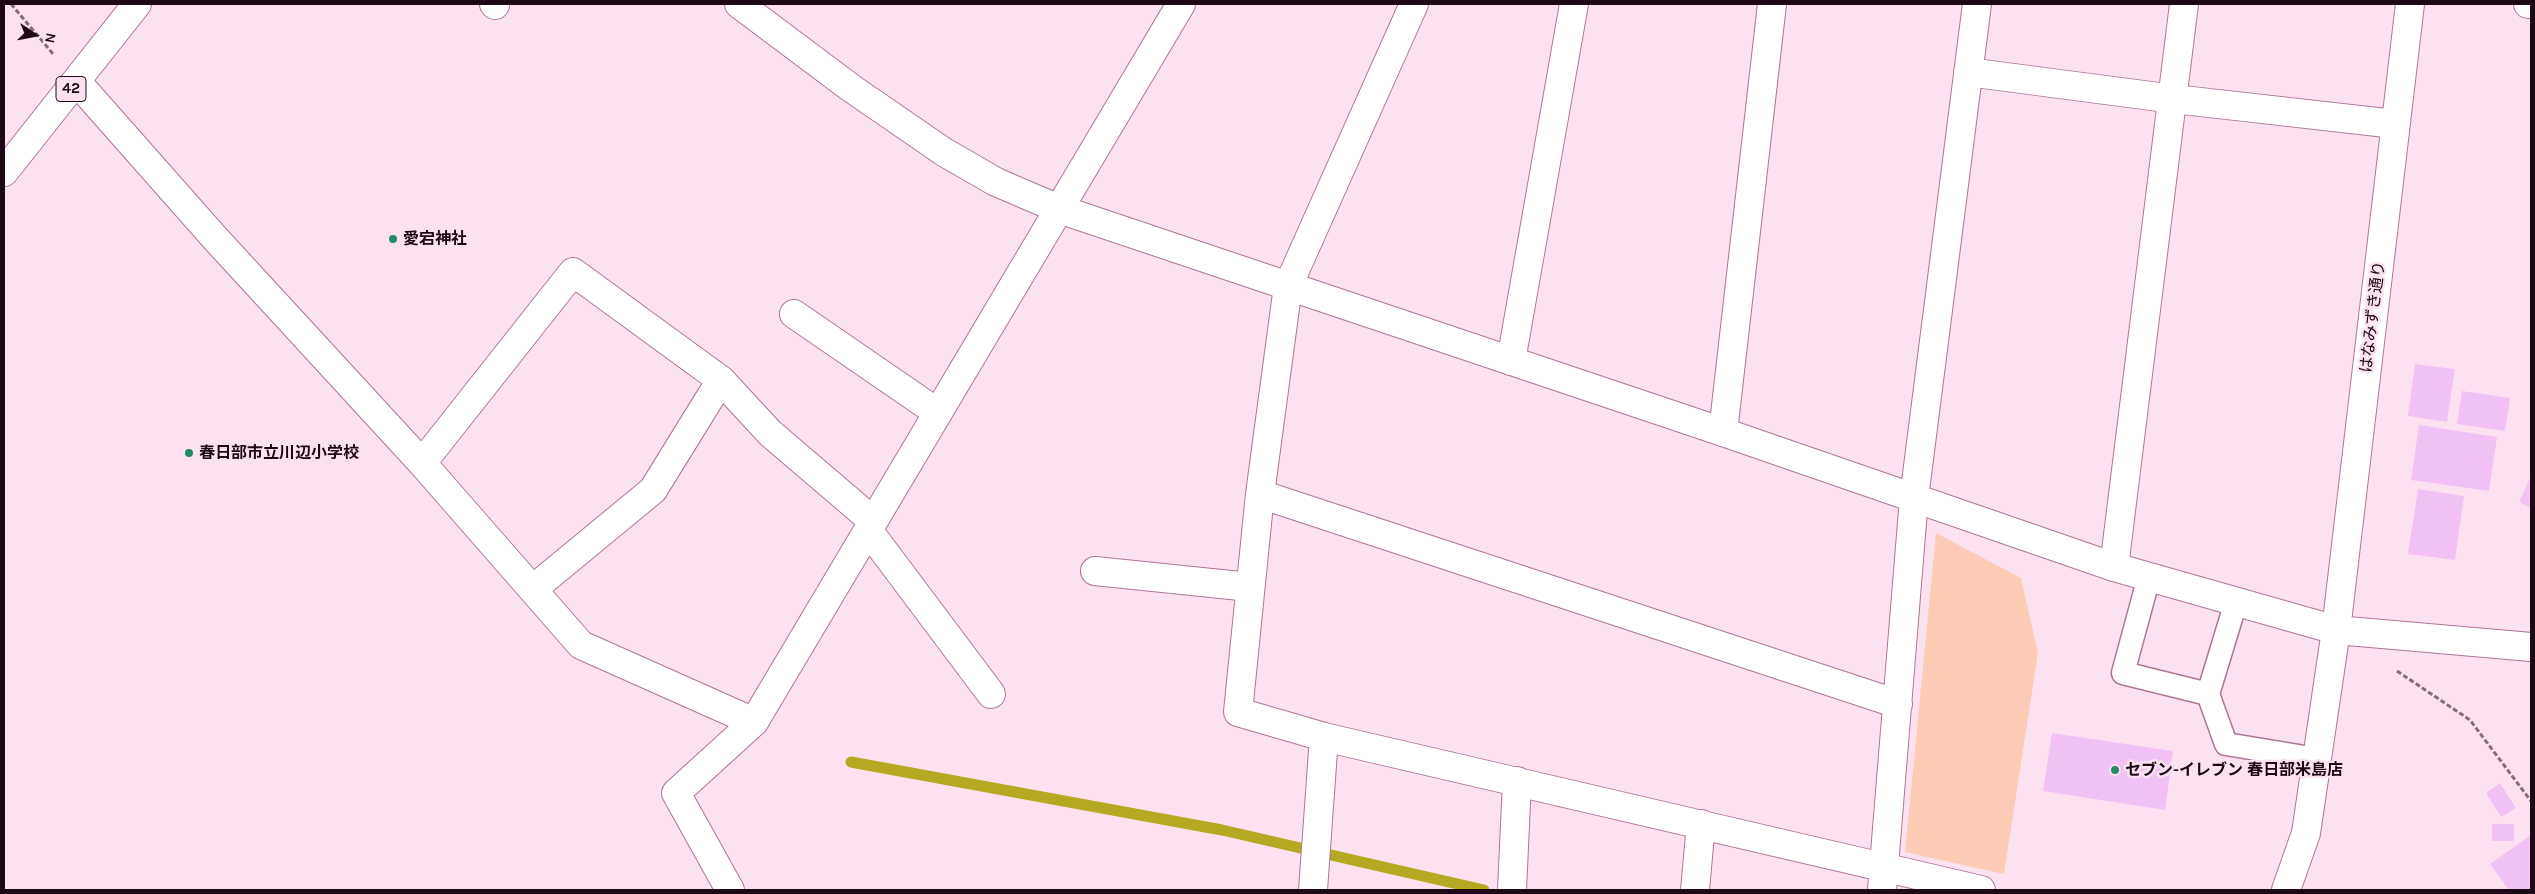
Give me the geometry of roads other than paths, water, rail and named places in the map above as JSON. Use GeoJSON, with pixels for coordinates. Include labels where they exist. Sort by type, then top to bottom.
{"type":"FeatureCollection","features":[{"type":"Feature","properties":{"kind":"street","name":"42"},"geometry":{"type":"LineString","coordinates":[[4,172],[137,4]]}},
{"type":"Feature","properties":{"kind":"street"},"geometry":{"type":"LineString","coordinates":[[739,4],[851,88],[944,152],[996,182],[1059,209],[1511,360],[2114,567],[2336,630],[2531,647]]}},
{"type":"Feature","properties":{"kind":"street"},"geometry":{"type":"LineString","coordinates":[[730,890],[676,793],[754,722],[1181,4]]}},
{"type":"Feature","properties":{"kind":"street"},"geometry":{"type":"LineString","coordinates":[[1414,4],[1288,286],[1260,494],[1238,712],[1324,738],[1701,824],[1883,879],[1981,890]]}},
{"type":"Feature","properties":{"kind":"street"},"geometry":{"type":"LineString","coordinates":[[1511,360],[1574,4]]}},
{"type":"Feature","properties":{"kind":"street"},"geometry":{"type":"LineString","coordinates":[[1723,432],[1772,4]]}},
{"type":"Feature","properties":{"kind":"street"},"geometry":{"type":"LineString","coordinates":[[1883,879],[1914,498],[1977,4]]}},
{"type":"Feature","properties":{"kind":"street"},"geometry":{"type":"LineString","coordinates":[[2114,567],[2174,100],[2184,4]]}},
{"type":"Feature","properties":{"kind":"street","name":"はなみずき通り"},"geometry":{"type":"LineString","coordinates":[[2286,890],[2306,833],[2336,630],[2410,4]]}},
{"type":"Feature","properties":{"kind":"street"},"geometry":{"type":"LineString","coordinates":[[1968,72],[2174,100],[2395,124]]}},
{"type":"Feature","properties":{"kind":"street"},"geometry":{"type":"LineString","coordinates":[[77,82],[214,237],[422,463],[582,645],[754,722]]}},
{"type":"Feature","properties":{"kind":"street"},"geometry":{"type":"LineString","coordinates":[[422,463],[573,272],[721,380],[770,433],[871,526],[991,694]]}},
{"type":"Feature","properties":{"kind":"street"},"geometry":{"type":"LineString","coordinates":[[794,314],[938,413]]}},
{"type":"Feature","properties":{"kind":"street"},"geometry":{"type":"LineString","coordinates":[[533,589],[653,490],[721,380]]}},
{"type":"Feature","properties":{"kind":"street"},"geometry":{"type":"LineString","coordinates":[[1260,494],[1898,704]]}},
{"type":"Feature","properties":{"kind":"street"},"geometry":{"type":"LineString","coordinates":[[1094,571],[1250,587]]}},
{"type":"Feature","properties":{"kind":"street"},"geometry":{"type":"LineString","coordinates":[[1313,890],[1324,738]]}},
{"type":"Feature","properties":{"kind":"street"},"geometry":{"type":"LineString","coordinates":[[1512,890],[1517,782]]}},
{"type":"Feature","properties":{"kind":"street"},"geometry":{"type":"LineString","coordinates":[[1695,890],[1701,824]]}},
{"type":"Feature","properties":{"kind":"lane"},"geometry":{"type":"LineString","coordinates":[[2149,577],[2124,672],[2208,694]]}},
{"type":"Feature","properties":{"kind":"lane"},"geometry":{"type":"LineString","coordinates":[[2236,602],[2208,694],[2226,744],[2317,760]]}},
{"type":"Feature","properties":{"kind":"waterway"},"geometry":{"type":"LineString","coordinates":[[851,762],[1222,830],[1484,890]]}},
{"type":"Feature","properties":{"kind":"place","name":"愛宕神社"},"geometry":{"type":"Point","coordinates":[393,239]}},
{"type":"Feature","properties":{"kind":"place","name":"春日部市立川辺小学校"},"geometry":{"type":"Point","coordinates":[189,453]}},
{"type":"Feature","properties":{"kind":"place","name":"セブン-イレブン 春日部米島店"},"geometry":{"type":"Point","coordinates":[2115,770]}}]}
